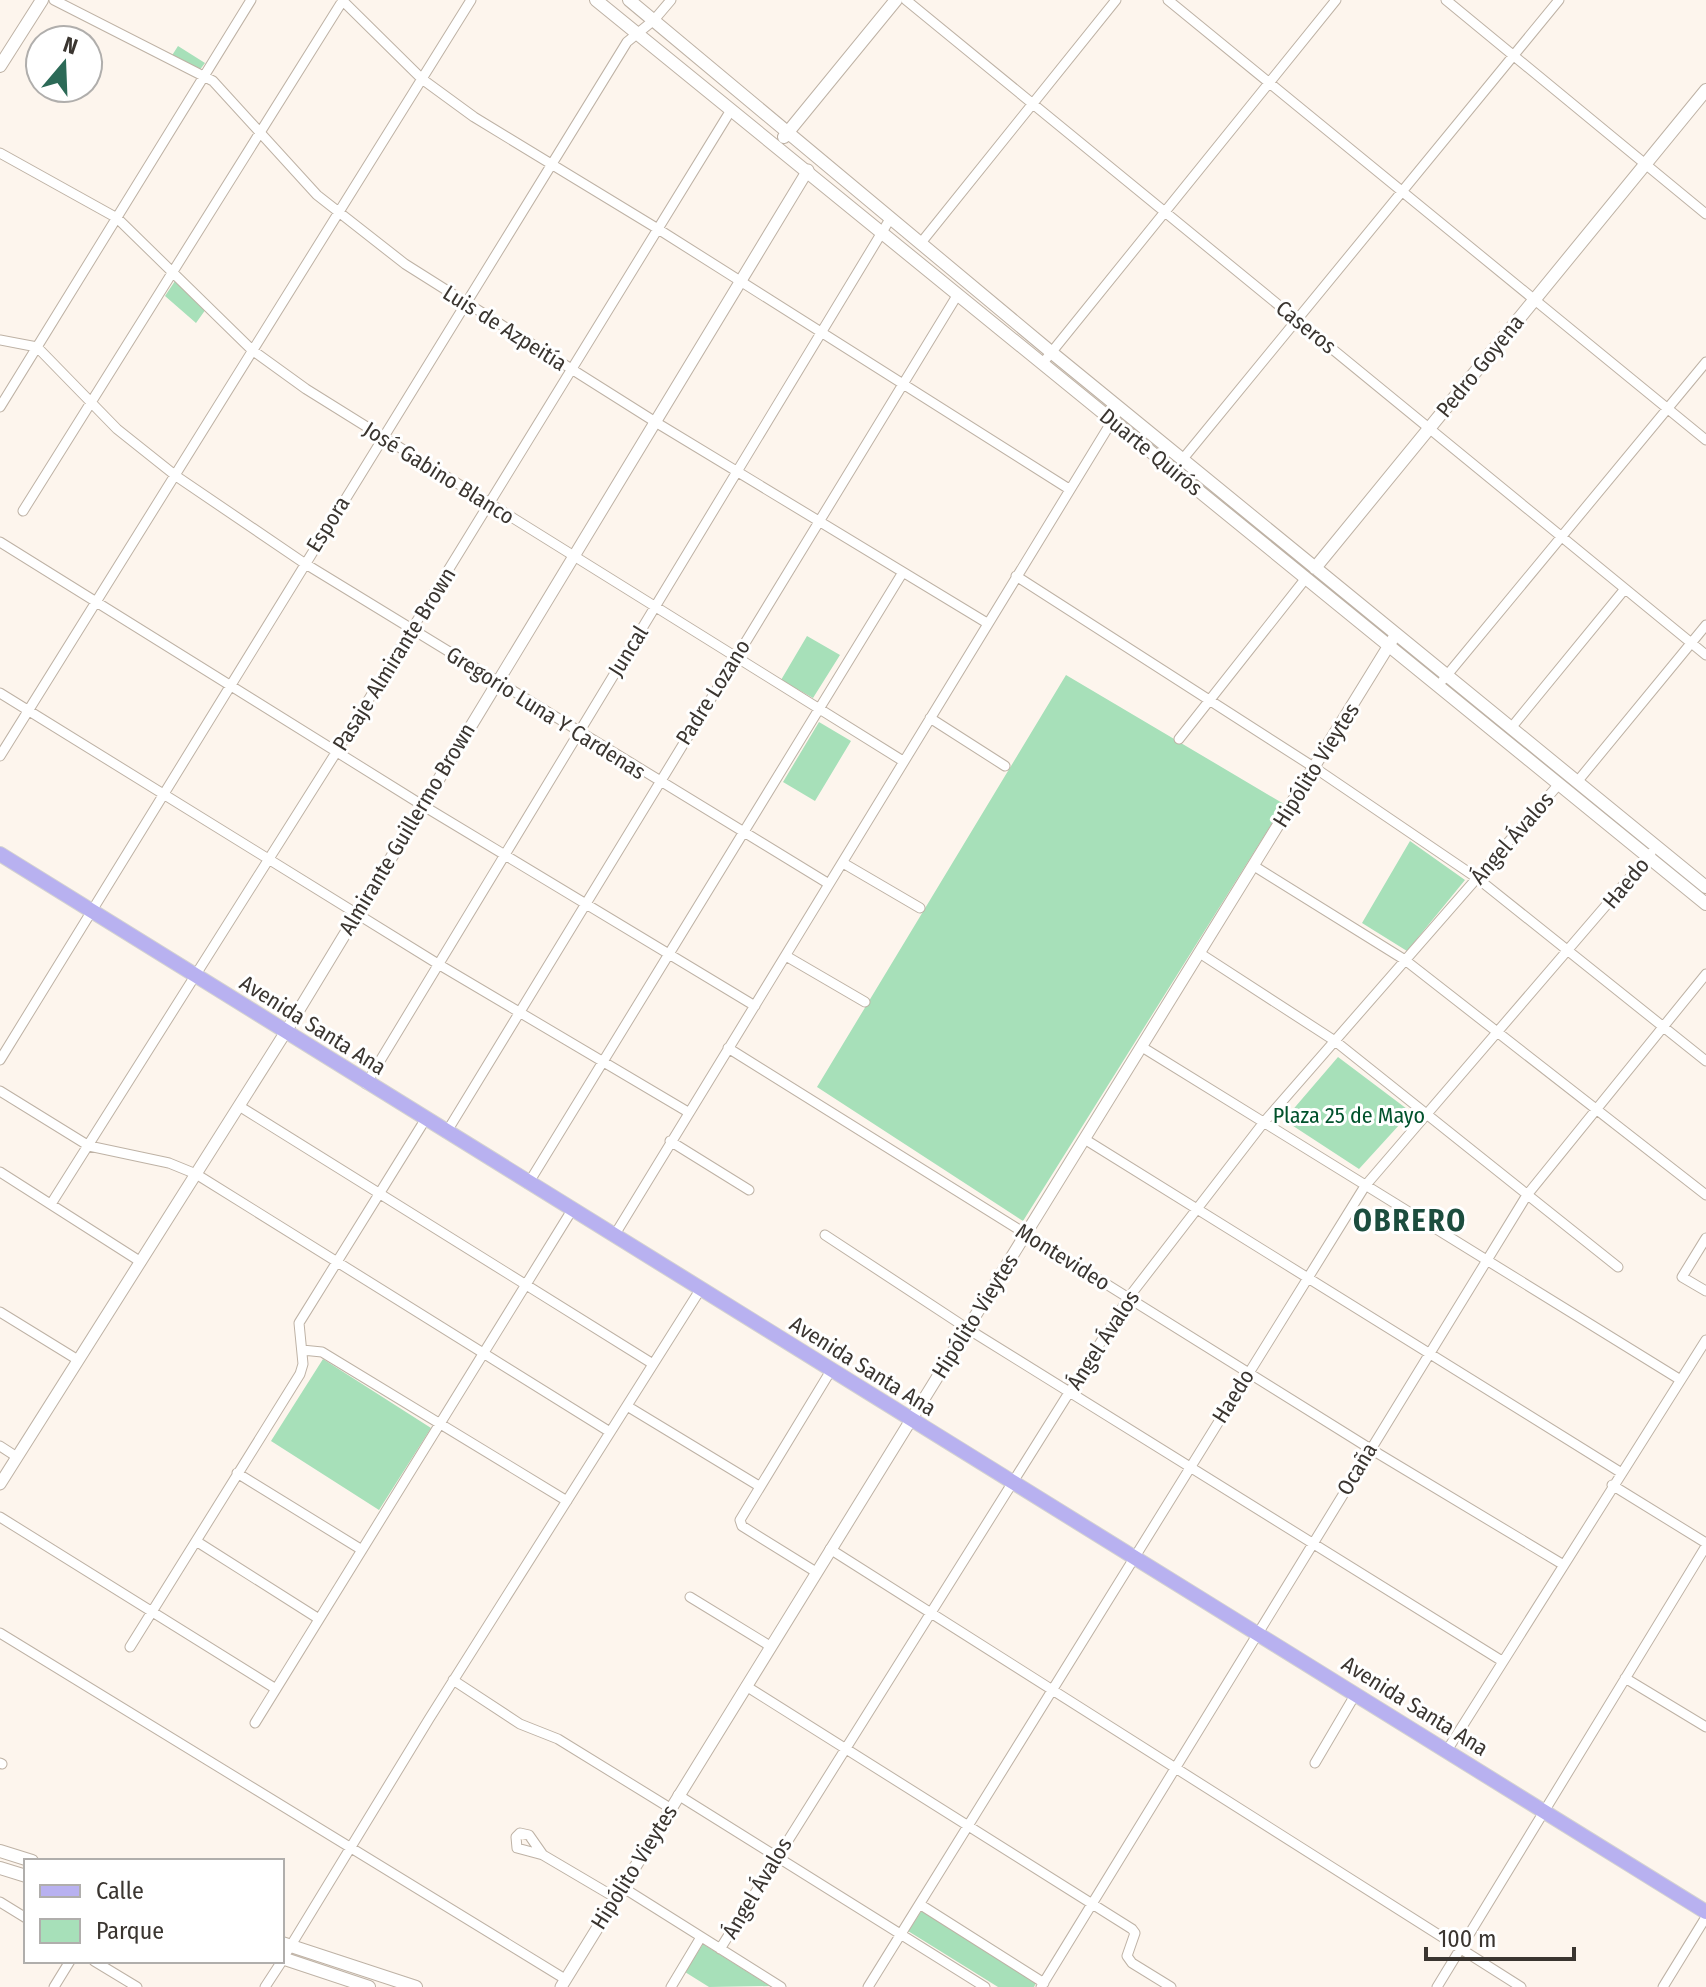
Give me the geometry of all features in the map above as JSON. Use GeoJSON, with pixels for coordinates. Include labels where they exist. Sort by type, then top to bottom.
{"type":"FeatureCollection","features":[{"type":"Feature","properties":{"kind":"main road"},"geometry":{"type":"LineString","coordinates":[[0,66],[42,0]]}},
{"type":"Feature","properties":{"kind":"main road","name":"Duarte Quirós"},"geometry":{"type":"LineString","coordinates":[[596,0],[1111,420],[1310,573],[1442,680],[1559,784],[1706,887]]}},
{"type":"Feature","properties":{"kind":"main road","name":"Duarte Quirós"},"geometry":{"type":"LineString","coordinates":[[629,0],[1182,460],[1310,573]]}},
{"type":"Feature","properties":{"kind":"main road"},"geometry":{"type":"LineString","coordinates":[[776,145],[896,0]]}},
{"type":"Feature","properties":{"kind":"main road","name":"Pedro Goyena"},"geometry":{"type":"LineString","coordinates":[[1310,573],[1706,90]]}},
{"type":"Feature","properties":{"kind":"main road","name":"Duarte Quirós"},"geometry":{"type":"LineString","coordinates":[[1442,680],[1511,728],[1577,782],[1706,904]]}},
{"type":"Feature","properties":{"kind":"main road","name":"Avenida Santa Ana"},"geometry":{"type":"LineString","coordinates":[[0,854],[909,1421],[1545,1812],[1706,1915]]}},
{"type":"Feature","properties":{"kind":"main road"},"geometry":{"type":"LineString","coordinates":[[0,1851],[26,1859]]}},
{"type":"Feature","properties":{"kind":"main road"},"geometry":{"type":"LineString","coordinates":[[0,1868],[24,1875]]}},
{"type":"Feature","properties":{"kind":"main road"},"geometry":{"type":"LineString","coordinates":[[286,1944],[416,1987]]}},
{"type":"Feature","properties":{"kind":"main road"},"geometry":{"type":"LineString","coordinates":[[284,1960],[369,1987]]}},
{"type":"Feature","properties":{"kind":"street","name":"Luis de Azpeitía"},"geometry":{"type":"LineString","coordinates":[[54,0],[206,76],[338,215],[465,304],[987,623]]}},
{"type":"Feature","properties":{"kind":"street"},"geometry":{"type":"LineString","coordinates":[[0,407],[251,0]]}},
{"type":"Feature","properties":{"kind":"street"},"geometry":{"type":"LineString","coordinates":[[23,511],[260,136],[342,0],[422,79],[474,117],[658,229],[1069,489]]}},
{"type":"Feature","properties":{"kind":"street"},"geometry":{"type":"LineString","coordinates":[[0,756],[471,0]]}},
{"type":"Feature","properties":{"kind":"street","name":"Espora"},"geometry":{"type":"LineString","coordinates":[[0,1060],[552,164],[635,33],[654,20],[671,0]]}},
{"type":"Feature","properties":{"kind":"street","name":"Caseros"},"geometry":{"type":"LineString","coordinates":[[906,0],[1706,655]]}},
{"type":"Feature","properties":{"kind":"street"},"geometry":{"type":"LineString","coordinates":[[920,244],[1116,0]]}},
{"type":"Feature","properties":{"kind":"street"},"geometry":{"type":"LineString","coordinates":[[1168,0],[1706,440]]}},
{"type":"Feature","properties":{"kind":"street"},"geometry":{"type":"LineString","coordinates":[[1042,364],[1336,0]]}},
{"type":"Feature","properties":{"kind":"street"},"geometry":{"type":"LineString","coordinates":[[1446,0],[1706,214]]}},
{"type":"Feature","properties":{"kind":"street"},"geometry":{"type":"LineString","coordinates":[[1182,460],[1559,0]]}},
{"type":"Feature","properties":{"kind":"street","name":"Pasaje Almirante Brown"},"geometry":{"type":"LineString","coordinates":[[51,1204],[412,631],[731,110]]}},
{"type":"Feature","properties":{"kind":"street","name":"José Gabino Blanco"},"geometry":{"type":"LineString","coordinates":[[0,153],[117,218],[252,350],[382,438],[903,761]]}},
{"type":"Feature","properties":{"kind":"street","name":"Almirante Guillermo Brown"},"geometry":{"type":"LineString","coordinates":[[0,1484],[285,1033],[808,170]]}},
{"type":"Feature","properties":{"kind":"street","name":"Juncal"},"geometry":{"type":"LineString","coordinates":[[366,1084],[890,219]]}},
{"type":"Feature","properties":{"kind":"street","name":"Padre Lozano"},"geometry":{"type":"LineString","coordinates":[[446,1133],[958,294]]}},
{"type":"Feature","properties":{"kind":"street"},"geometry":{"type":"LineString","coordinates":[[0,340],[37,347]]}},
{"type":"Feature","properties":{"kind":"street","name":"Gregorio Luna Y Cardenas"},"geometry":{"type":"LineString","coordinates":[[37,347],[89,404],[176,476],[304,563],[829,884]]}},
{"type":"Feature","properties":{"kind":"street"},"geometry":{"type":"LineString","coordinates":[[1442,680],[1706,362]]}},
{"type":"Feature","properties":{"kind":"street"},"geometry":{"type":"LineString","coordinates":[[614,1236],[1120,408]]}},
{"type":"Feature","properties":{"kind":"street"},"geometry":{"type":"LineString","coordinates":[[0,542],[422,805],[755,1006]]}},
{"type":"Feature","properties":{"kind":"street"},"geometry":{"type":"LineString","coordinates":[[528,1184],[903,572]]}},
{"type":"Feature","properties":{"kind":"street","name":"Pedro Goyena"},"geometry":{"type":"LineString","coordinates":[[1179,739],[1310,573]]}},
{"type":"Feature","properties":{"kind":"street"},"geometry":{"type":"LineString","coordinates":[[1016,576],[1315,768],[1477,878],[1706,1061]]}},
{"type":"Feature","properties":{"kind":"street"},"geometry":{"type":"LineString","coordinates":[[1511,728],[1624,590]]}},
{"type":"Feature","properties":{"kind":"street"},"geometry":{"type":"LineString","coordinates":[[1577,782],[1706,625]]}},
{"type":"Feature","properties":{"kind":"street","name":"Hipólito Vieytes"},"geometry":{"type":"LineString","coordinates":[[563,1983],[1201,954],[1392,640]]}},
{"type":"Feature","properties":{"kind":"street"},"geometry":{"type":"LineString","coordinates":[[0,693],[271,857],[438,964],[688,1112]]}},
{"type":"Feature","properties":{"kind":"street"},"geometry":{"type":"LineString","coordinates":[[930,718],[1005,766]]}},
{"type":"Feature","properties":{"kind":"street","name":"Ángel Ávalos"},"geometry":{"type":"LineString","coordinates":[[720,1949],[776,1855],[1129,1297],[1264,1122],[1559,784]]}},
{"type":"Feature","properties":{"kind":"street","name":"Haedo"},"geometry":{"type":"LineString","coordinates":[[868,1987],[1365,1186],[1652,852]]}},
{"type":"Feature","properties":{"kind":"street"},"geometry":{"type":"LineString","coordinates":[[843,863],[920,908]]}},
{"type":"Feature","properties":{"kind":"street"},"geometry":{"type":"LineString","coordinates":[[1254,866],[1405,960],[1706,1195]]}},
{"type":"Feature","properties":{"kind":"street"},"geometry":{"type":"LineString","coordinates":[[1201,954],[1335,1041],[1618,1267]]}},
{"type":"Feature","properties":{"kind":"street"},"geometry":{"type":"LineString","coordinates":[[786,956],[865,1002]]}},
{"type":"Feature","properties":{"kind":"street","name":"Ocaña"},"geometry":{"type":"LineString","coordinates":[[1043,1985],[1369,1448],[1527,1195],[1706,974]]}},
{"type":"Feature","properties":{"kind":"street"},"geometry":{"type":"LineString","coordinates":[[1142,1047],[1679,1379]]}},
{"type":"Feature","properties":{"kind":"street","name":"Montevideo"},"geometry":{"type":"LineString","coordinates":[[728,1048],[1369,1448],[1562,1564]]}},
{"type":"Feature","properties":{"kind":"street"},"geometry":{"type":"LineString","coordinates":[[0,1091],[89,1146],[169,1163],[196,1174],[610,1432]]}},
{"type":"Feature","properties":{"kind":"street"},"geometry":{"type":"LineString","coordinates":[[239,1106],[653,1364]]}},
{"type":"Feature","properties":{"kind":"street"},"geometry":{"type":"LineString","coordinates":[[130,1647],[300,1374],[302,1350],[299,1323],[425,1120]]}},
{"type":"Feature","properties":{"kind":"street"},"geometry":{"type":"LineString","coordinates":[[1086,1140],[1620,1472]]}},
{"type":"Feature","properties":{"kind":"street"},"geometry":{"type":"LineString","coordinates":[[670,1141],[749,1190]]}},
{"type":"Feature","properties":{"kind":"street"},"geometry":{"type":"LineString","coordinates":[[0,1172],[141,1262]]}},
{"type":"Feature","properties":{"kind":"street"},"geometry":{"type":"LineString","coordinates":[[255,1723],[572,1210]]}},
{"type":"Feature","properties":{"kind":"street"},"geometry":{"type":"LineString","coordinates":[[825,1235],[968,1329],[1502,1661]]}},
{"type":"Feature","properties":{"kind":"street"},"geometry":{"type":"LineString","coordinates":[[1706,1238],[1682,1277],[1706,1291]]}},
{"type":"Feature","properties":{"kind":"street"},"geometry":{"type":"LineString","coordinates":[[286,1944],[351,1847],[700,1290]]}},
{"type":"Feature","properties":{"kind":"street"},"geometry":{"type":"LineString","coordinates":[[0,1312],[78,1360]]}},
{"type":"Feature","properties":{"kind":"street"},"geometry":{"type":"LineString","coordinates":[[1446,1752],[1704,1343]]}},
{"type":"Feature","properties":{"kind":"street"},"geometry":{"type":"LineString","coordinates":[[302,1350],[322,1352],[567,1501]]}},
{"type":"Feature","properties":{"kind":"street"},"geometry":{"type":"LineString","coordinates":[[816,1572],[742,1526],[740,1520],[830,1372]]}},
{"type":"Feature","properties":{"kind":"street"},"geometry":{"type":"LineString","coordinates":[[627,1406],[759,1486]]}},
{"type":"Feature","properties":{"kind":"street"},"geometry":{"type":"LineString","coordinates":[[0,1446],[17,1457]]}},
{"type":"Feature","properties":{"kind":"street"},"geometry":{"type":"LineString","coordinates":[[237,1473],[362,1550]]}},
{"type":"Feature","properties":{"kind":"street"},"geometry":{"type":"LineString","coordinates":[[1437,1987],[1706,1544],[1612,1485]]}},
{"type":"Feature","properties":{"kind":"street"},"geometry":{"type":"LineString","coordinates":[[0,1517],[276,1689]]}},
{"type":"Feature","properties":{"kind":"street"},"geometry":{"type":"LineString","coordinates":[[196,1541],[319,1619]]}},
{"type":"Feature","properties":{"kind":"street"},"geometry":{"type":"LineString","coordinates":[[830,1549],[1521,1987]]}},
{"type":"Feature","properties":{"kind":"street"},"geometry":{"type":"LineString","coordinates":[[690,1597],[770,1646]]}},
{"type":"Feature","properties":{"kind":"street"},"geometry":{"type":"LineString","coordinates":[[0,1633],[351,1847],[563,1983]]}},
{"type":"Feature","properties":{"kind":"street"},"geometry":{"type":"LineString","coordinates":[[1625,1678],[1706,1727]]}},
{"type":"Feature","properties":{"kind":"street"},"geometry":{"type":"LineString","coordinates":[[453,1680],[520,1724],[558,1739],[670,1808]]}},
{"type":"Feature","properties":{"kind":"street"},"geometry":{"type":"LineString","coordinates":[[746,1686],[1132,1929],[1135,1933],[1127,1956],[1132,1963],[1171,1987]]}},
{"type":"Feature","properties":{"kind":"street"},"geometry":{"type":"LineString","coordinates":[[1315,1763],[1355,1695]]}},
{"type":"Feature","properties":{"kind":"street"},"geometry":{"type":"LineString","coordinates":[[678,1795],[985,1987]]}},
{"type":"Feature","properties":{"kind":"street"},"geometry":{"type":"LineString","coordinates":[[543,1855],[701,1937],[779,1987]]}},
{"type":"Feature","properties":{"kind":"street"},"geometry":{"type":"LineString","coordinates":[[0,1902],[24,1917]]}},
{"type":"Feature","properties":{"kind":"street"},"geometry":{"type":"LineString","coordinates":[[921,1905],[1043,1985]]}},
{"type":"Feature","properties":{"kind":"street"},"geometry":{"type":"LineString","coordinates":[[1663,1987],[1706,1915]]}},
{"type":"Feature","properties":{"kind":"street"},"geometry":{"type":"LineString","coordinates":[[671,1987],[701,1937]]}},
{"type":"Feature","properties":{"kind":"street"},"geometry":{"type":"LineString","coordinates":[[54,1987],[69,1963]]}},
{"type":"Feature","properties":{"kind":"street"},"geometry":{"type":"LineString","coordinates":[[97,1963],[137,1987]]}},
{"type":"Feature","properties":{"kind":"street"},"geometry":{"type":"LineString","coordinates":[[265,1987],[280,1963]]}},
{"type":"Feature","properties":{"kind":"green space"},"geometry":{"type":"Polygon","coordinates":[[[178,46],[205,63],[199,71],[171,57],[178,46]]]}},
{"type":"Feature","properties":{"kind":"green space"},"geometry":{"type":"Polygon","coordinates":[[[175,281],[206,309],[196,323],[165,296],[175,281]]]}},
{"type":"Feature","properties":{"kind":"green space"},"geometry":{"type":"Polygon","coordinates":[[[807,636],[840,655],[813,698],[781,680],[807,636]]]}},
{"type":"Feature","properties":{"kind":"green space"},"geometry":{"type":"Polygon","coordinates":[[[1066,675],[1284,804],[1023,1221],[817,1087],[1066,675]]]}},
{"type":"Feature","properties":{"kind":"green space"},"geometry":{"type":"Polygon","coordinates":[[[819,722],[851,741],[815,801],[783,782],[819,722]]]}},
{"type":"Feature","properties":{"kind":"green space"},"geometry":{"type":"Polygon","coordinates":[[[1410,841],[1465,880],[1407,951],[1362,923],[1410,841]]]}},
{"type":"Feature","properties":{"kind":"green space","name":"Plaza 25 de Mayo"},"geometry":{"type":"Polygon","coordinates":[[[1338,1057],[1411,1112],[1359,1169],[1284,1120],[1338,1057]]]}},
{"type":"Feature","properties":{"kind":"green space"},"geometry":{"type":"Polygon","coordinates":[[[323,1359],[431,1428],[379,1510],[271,1441],[323,1359]]]}},
{"type":"Feature","properties":{"kind":"green space"},"geometry":{"type":"Polygon","coordinates":[[[922,1910],[1036,1983],[1034,1987],[998,1987],[908,1931],[922,1910]]]}},
{"type":"Feature","properties":{"kind":"green space"},"geometry":{"type":"Polygon","coordinates":[[[703,1944],[770,1986],[709,1987],[685,1972],[703,1944]]]}},
{"type":"Feature","properties":{"kind":"district","name":"OBRERO"},"geometry":{"type":"Point","coordinates":[1410,1221]}}]}
